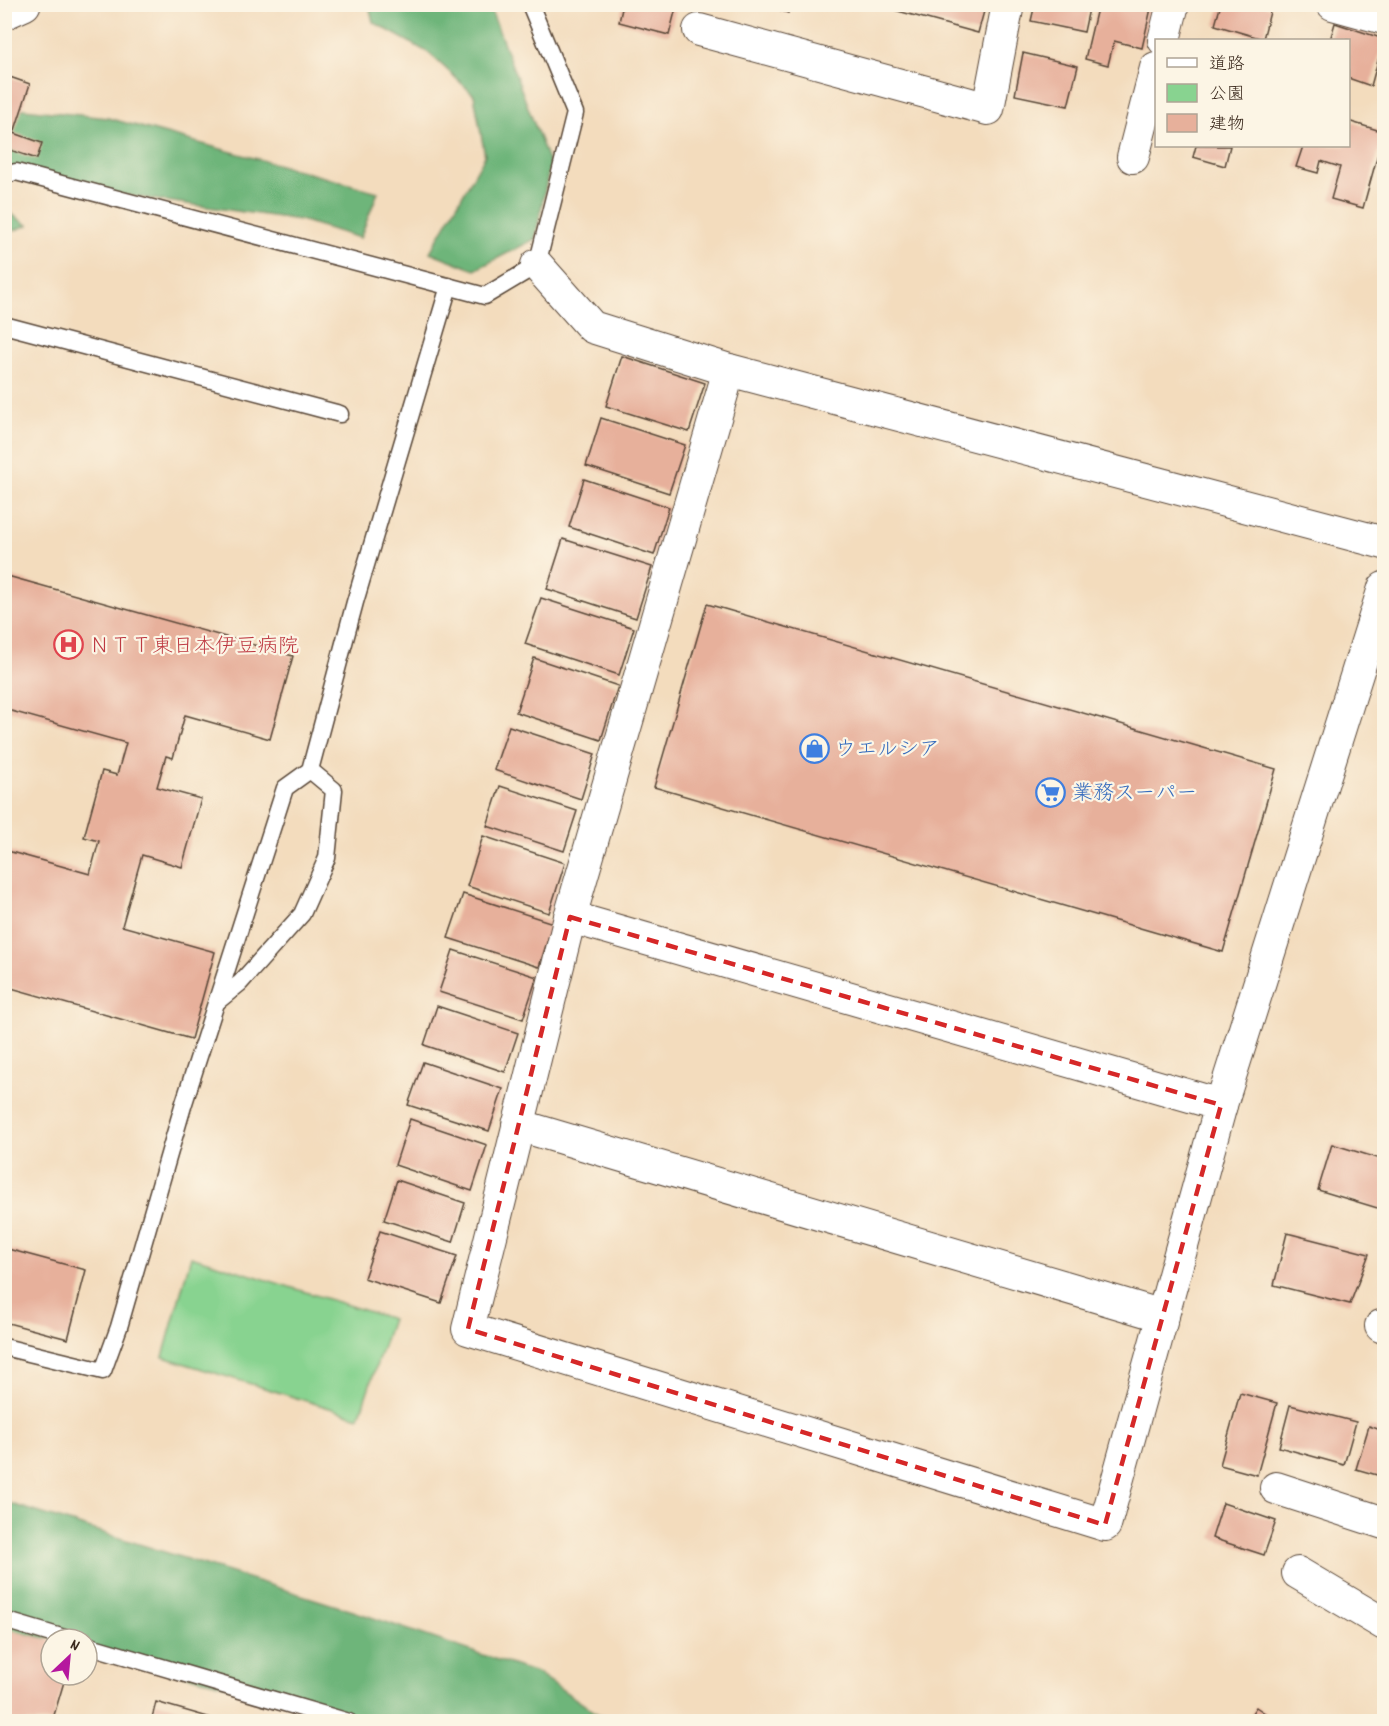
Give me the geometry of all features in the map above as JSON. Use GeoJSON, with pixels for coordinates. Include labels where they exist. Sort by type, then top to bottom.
{"type":"FeatureCollection","features":[{"type":"Feature","properties":{"kind":"street"},"geometry":{"type":"LineString","coordinates":[[699,30],[988,109],[1008,4]]}},
{"type":"Feature","properties":{"kind":"street"},"geometry":{"type":"LineString","coordinates":[[1164,39],[1173,4]]}},
{"type":"Feature","properties":{"kind":"street"},"geometry":{"type":"LineString","coordinates":[[1333,4],[1384,18]]}},
{"type":"Feature","properties":{"kind":"street"},"geometry":{"type":"LineString","coordinates":[[1134,157],[1155,72]]}},
{"type":"Feature","properties":{"kind":"street"},"geometry":{"type":"LineString","coordinates":[[537,265],[592,327],[729,370],[1384,543]]}},
{"type":"Feature","properties":{"kind":"street"},"geometry":{"type":"LineString","coordinates":[[729,370],[570,917],[468,1329],[1105,1525],[1221,1106],[1384,588]]}},
{"type":"Feature","properties":{"kind":"street"},"geometry":{"type":"LineString","coordinates":[[570,917],[1221,1106]]}},
{"type":"Feature","properties":{"kind":"street"},"geometry":{"type":"LineString","coordinates":[[518,1125],[1163,1316]]}},
{"type":"Feature","properties":{"kind":"street"},"geometry":{"type":"LineString","coordinates":[[1276,1488],[1384,1523]]}},
{"type":"Feature","properties":{"kind":"street"},"geometry":{"type":"LineString","coordinates":[[1298,1573],[1384,1624]]}},
{"type":"Feature","properties":{"kind":"lane"},"geometry":{"type":"LineString","coordinates":[[4,175],[16,172],[485,296],[537,265],[575,113],[530,4]]}},
{"type":"Feature","properties":{"kind":"lane"},"geometry":{"type":"LineString","coordinates":[[4,1347],[102,1371],[119,1328],[183,1106],[285,788],[310,770],[356,602],[448,286]]}},
{"type":"Feature","properties":{"kind":"lane"},"geometry":{"type":"LineString","coordinates":[[4,325],[340,414]]}},
{"type":"Feature","properties":{"kind":"lane"},"geometry":{"type":"LineString","coordinates":[[218,1001],[240,983],[302,914],[327,858],[334,790],[310,770]]}},
{"type":"Feature","properties":{"kind":"lane"},"geometry":{"type":"LineString","coordinates":[[4,1620],[39,1630]]}},
{"type":"Feature","properties":{"kind":"lane"},"geometry":{"type":"LineString","coordinates":[[99,1649],[349,1722]]}},
{"type":"Feature","properties":{"kind":"highlighted area"},"geometry":{"type":"Polygon","coordinates":[[[570,917],[1221,1105],[1105,1525],[468,1329],[570,917]]]}},
{"type":"Feature","properties":{"kind":"green space"},"geometry":{"type":"Polygon","coordinates":[[[369,5],[489,5],[550,165],[535,239],[475,270],[430,252],[485,156],[474,95],[429,53],[373,22],[369,5]]]}},
{"type":"Feature","properties":{"kind":"green space"},"geometry":{"type":"Polygon","coordinates":[[[5,107],[108,118],[378,192],[360,238],[300,220],[75,188],[5,175],[5,107]]]}},
{"type":"Feature","properties":{"kind":"green space"},"geometry":{"type":"Polygon","coordinates":[[[5,210],[28,225],[5,234],[5,210]]]}},
{"type":"Feature","properties":{"kind":"green space"},"geometry":{"type":"Polygon","coordinates":[[[191,1256],[392,1319],[359,1417],[163,1357],[191,1256]]]}},
{"type":"Feature","properties":{"kind":"green space"},"geometry":{"type":"Polygon","coordinates":[[[5,1502],[353,1611],[539,1674],[608,1721],[375,1721],[99,1654],[99,1627],[39,1627],[39,1637],[5,1630],[5,1502]]]}},
{"type":"Feature","properties":{"kind":"building"},"geometry":{"type":"Polygon","coordinates":[[[623,4],[677,4],[669,35],[619,22],[623,4]]]}},
{"type":"Feature","properties":{"kind":"building"},"geometry":{"type":"Polygon","coordinates":[[[770,4],[790,4],[788,13],[770,7],[770,4]]]}},
{"type":"Feature","properties":{"kind":"building"},"geometry":{"type":"Polygon","coordinates":[[[883,4],[986,4],[978,33],[883,7],[883,4]]]}},
{"type":"Feature","properties":{"kind":"building"},"geometry":{"type":"Polygon","coordinates":[[[1035,4],[1090,4],[1084,32],[1031,21],[1035,4]]]}},
{"type":"Feature","properties":{"kind":"building"},"geometry":{"type":"Polygon","coordinates":[[[1098,4],[1152,4],[1142,48],[1114,41],[1108,65],[1085,59],[1098,4]]]}},
{"type":"Feature","properties":{"kind":"building"},"geometry":{"type":"Polygon","coordinates":[[[1221,4],[1260,4],[1271,8],[1263,39],[1215,25],[1221,4]]]}},
{"type":"Feature","properties":{"kind":"building"},"geometry":{"type":"Polygon","coordinates":[[[1335,23],[1384,39],[1371,86],[1350,79],[1350,39],[1330,39],[1335,23]]]}},
{"type":"Feature","properties":{"kind":"building"},"geometry":{"type":"Polygon","coordinates":[[[1023,53],[1078,66],[1068,106],[1015,95],[1023,53]]]}},
{"type":"Feature","properties":{"kind":"building"},"geometry":{"type":"Polygon","coordinates":[[[4,75],[30,84],[14,133],[42,143],[37,159],[4,148],[4,75]]]}},
{"type":"Feature","properties":{"kind":"building"},"geometry":{"type":"Polygon","coordinates":[[[1350,122],[1384,132],[1363,208],[1331,199],[1340,167],[1321,161],[1318,173],[1296,167],[1303,147],[1350,147],[1350,122]]]}},
{"type":"Feature","properties":{"kind":"building"},"geometry":{"type":"Polygon","coordinates":[[[1196,147],[1230,147],[1225,166],[1193,157],[1196,147]]]}},
{"type":"Feature","properties":{"kind":"building"},"geometry":{"type":"Polygon","coordinates":[[[622,356],[705,383],[689,432],[606,406],[622,356]]]}},
{"type":"Feature","properties":{"kind":"building"},"geometry":{"type":"Polygon","coordinates":[[[601,418],[685,445],[669,493],[586,466],[601,418]]]}},
{"type":"Feature","properties":{"kind":"building"},"geometry":{"type":"Polygon","coordinates":[[[584,479],[669,507],[654,555],[569,527],[584,479]]]}},
{"type":"Feature","properties":{"kind":"building"},"geometry":{"type":"Polygon","coordinates":[[[563,539],[652,567],[636,618],[547,589],[563,539]]]}},
{"type":"Feature","properties":{"kind":"building"},"geometry":{"type":"Polygon","coordinates":[[[4,575],[293,656],[270,739],[185,715],[173,758],[166,756],[157,787],[201,799],[182,867],[142,855],[122,926],[215,952],[191,1039],[4,986],[4,850],[90,874],[99,841],[84,837],[102,771],[117,775],[126,743],[4,709],[4,575]]]}},
{"type":"Feature","properties":{"kind":"building"},"geometry":{"type":"Polygon","coordinates":[[[541,598],[634,628],[619,675],[525,644],[541,598]]]}},
{"type":"Feature","properties":{"kind":"building"},"geometry":{"type":"Polygon","coordinates":[[[707,604],[1276,769],[1223,952],[654,787],[707,604]]]}},
{"type":"Feature","properties":{"kind":"building"},"geometry":{"type":"Polygon","coordinates":[[[534,658],[618,686],[601,740],[516,712],[534,658]]]}},
{"type":"Feature","properties":{"kind":"building"},"geometry":{"type":"Polygon","coordinates":[[[509,726],[595,754],[581,799],[494,770],[509,726]]]}},
{"type":"Feature","properties":{"kind":"building"},"geometry":{"type":"Polygon","coordinates":[[[500,786],[577,811],[564,851],[487,826],[500,786]]]}},
{"type":"Feature","properties":{"kind":"building"},"geometry":{"type":"Polygon","coordinates":[[[483,836],[565,863],[549,913],[467,886],[483,836]]]}},
{"type":"Feature","properties":{"kind":"building"},"geometry":{"type":"Polygon","coordinates":[[[463,894],[553,923],[539,967],[448,938],[463,894]]]}},
{"type":"Feature","properties":{"kind":"building"},"geometry":{"type":"Polygon","coordinates":[[[453,950],[537,977],[523,1019],[439,992],[453,950]]]}},
{"type":"Feature","properties":{"kind":"building"},"geometry":{"type":"Polygon","coordinates":[[[437,1006],[518,1033],[505,1072],[424,1045],[437,1006]]]}},
{"type":"Feature","properties":{"kind":"building"},"geometry":{"type":"Polygon","coordinates":[[[423,1062],[503,1089],[489,1131],[408,1105],[423,1062]]]}},
{"type":"Feature","properties":{"kind":"building"},"geometry":{"type":"Polygon","coordinates":[[[410,1119],[487,1145],[472,1191],[395,1165],[410,1119]]]}},
{"type":"Feature","properties":{"kind":"building"},"geometry":{"type":"Polygon","coordinates":[[[1332,1144],[1384,1160],[1384,1210],[1318,1190],[1332,1144]]]}},
{"type":"Feature","properties":{"kind":"building"},"geometry":{"type":"Polygon","coordinates":[[[397,1180],[465,1203],[453,1242],[384,1220],[397,1180]]]}},
{"type":"Feature","properties":{"kind":"building"},"geometry":{"type":"Polygon","coordinates":[[[380,1231],[457,1256],[441,1303],[364,1278],[380,1231]]]}},
{"type":"Feature","properties":{"kind":"building"},"geometry":{"type":"Polygon","coordinates":[[[1287,1233],[1369,1254],[1350,1304],[1274,1285],[1287,1233]]]}},
{"type":"Feature","properties":{"kind":"building"},"geometry":{"type":"Polygon","coordinates":[[[4,1248],[86,1270],[68,1339],[4,1322],[4,1248]]]}},
{"type":"Feature","properties":{"kind":"building"},"geometry":{"type":"Polygon","coordinates":[[[1240,1393],[1277,1403],[1257,1475],[1220,1465],[1240,1393]]]}},
{"type":"Feature","properties":{"kind":"building"},"geometry":{"type":"Polygon","coordinates":[[[1290,1405],[1356,1422],[1344,1465],[1279,1447],[1290,1405]]]}},
{"type":"Feature","properties":{"kind":"building"},"geometry":{"type":"Polygon","coordinates":[[[1369,1426],[1384,1431],[1384,1477],[1356,1469],[1369,1426]]]}},
{"type":"Feature","properties":{"kind":"building"},"geometry":{"type":"Polygon","coordinates":[[[1223,1503],[1276,1521],[1264,1555],[1212,1538],[1223,1503]]]}},
{"type":"Feature","properties":{"kind":"building"},"geometry":{"type":"Polygon","coordinates":[[[4,1628],[39,1638],[39,1687],[62,1687],[52,1722],[4,1722],[4,1628]]]}},
{"type":"Feature","properties":{"kind":"building"},"geometry":{"type":"Polygon","coordinates":[[[156,1702],[222,1721],[222,1722],[151,1722],[156,1702]]]}},
{"type":"Feature","properties":{"kind":"building"},"geometry":{"type":"Polygon","coordinates":[[[1256,1707],[1278,1722],[1246,1722],[1256,1707]]]}},
{"type":"Feature","properties":{"kind":"place","name":"ＮＴＴ東日本伊豆病院"},"geometry":{"type":"Point","coordinates":[68,645]}},
{"type":"Feature","properties":{"kind":"place","name":"ウエルシア"},"geometry":{"type":"Point","coordinates":[814,748]}},
{"type":"Feature","properties":{"kind":"place","name":"業務スーパー"},"geometry":{"type":"Point","coordinates":[1051,792]}}]}
